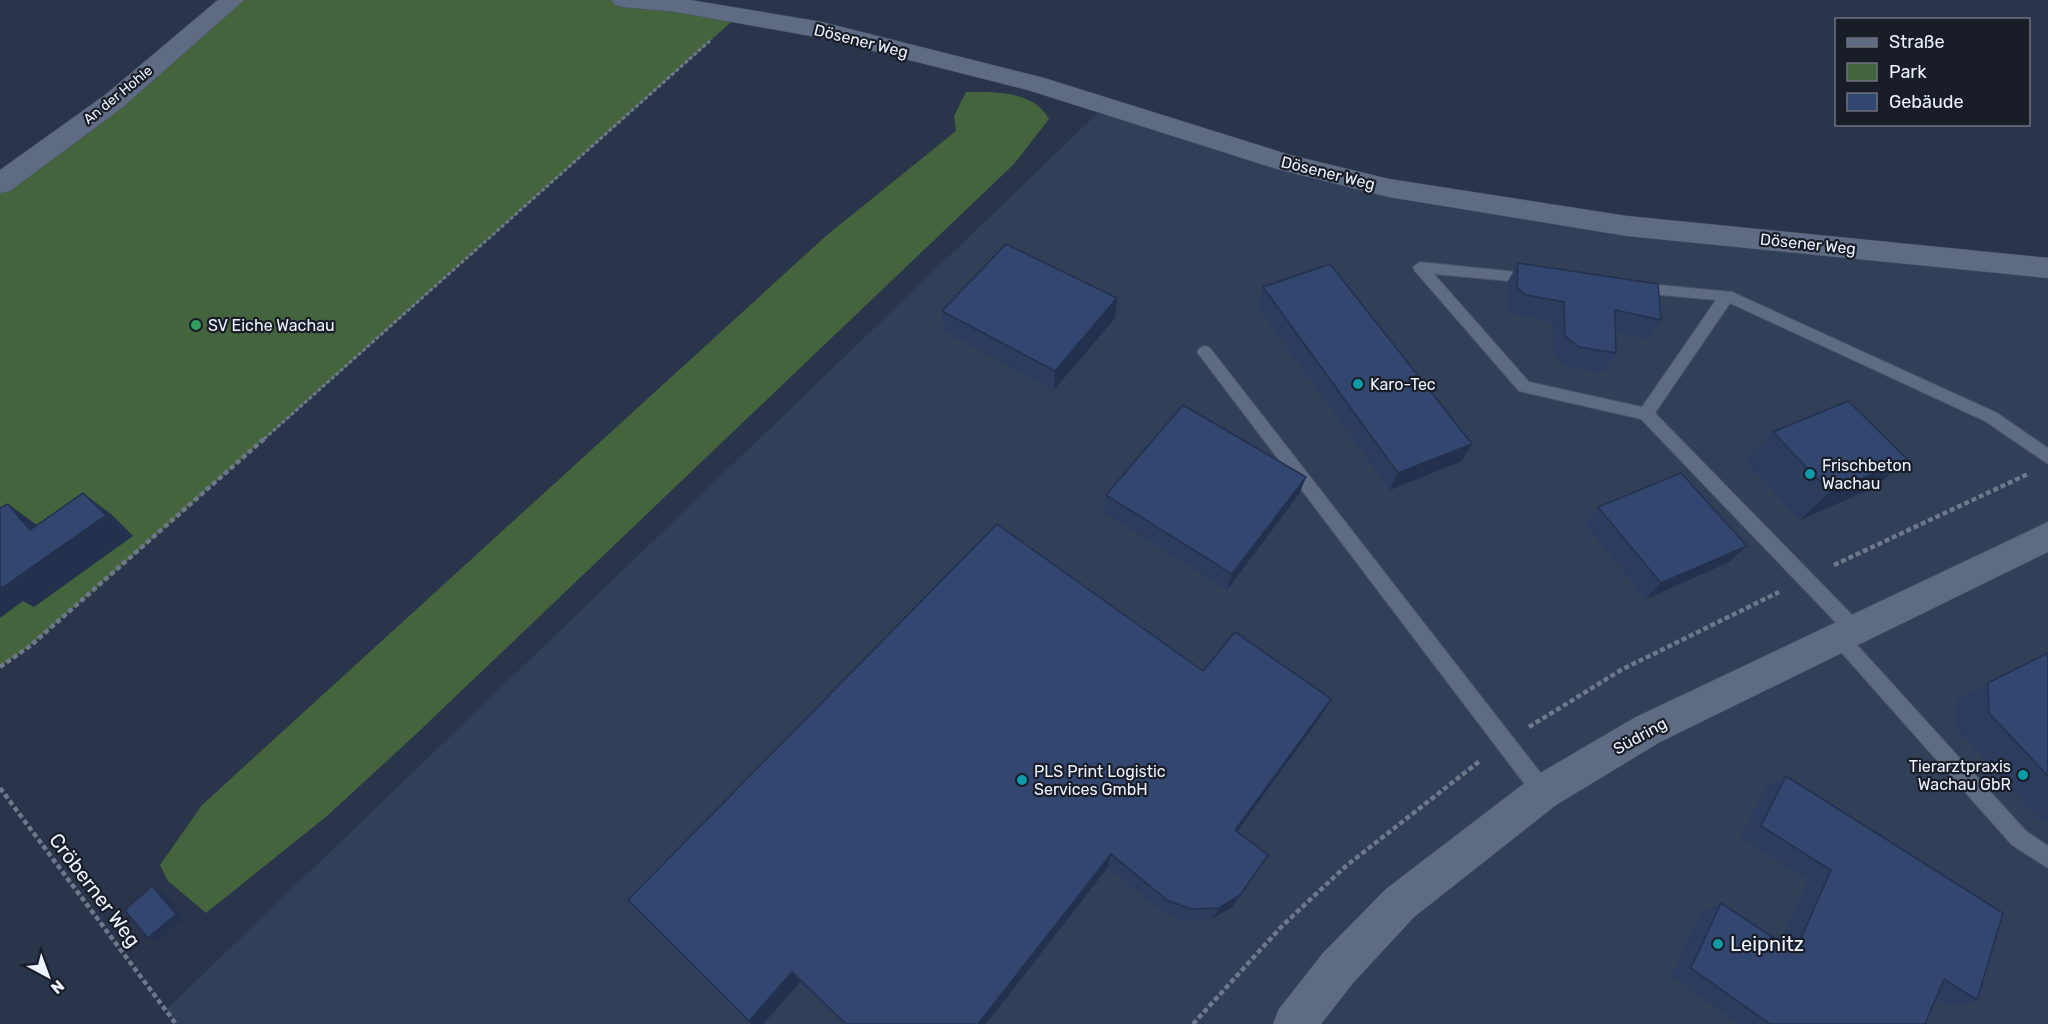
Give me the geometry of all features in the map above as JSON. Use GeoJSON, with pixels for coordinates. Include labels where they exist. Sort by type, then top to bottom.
{"type":"FeatureCollection","features":[{"type":"Feature","properties":{"kind":"street","name":"An der Hohle"},"geometry":{"type":"LineString","coordinates":[[0,184],[114,101],[231,0]]}},
{"type":"Feature","properties":{"kind":"street","name":"Dösener Weg"},"geometry":{"type":"LineString","coordinates":[[623,0],[739,15],[822,30],[1035,84],[1286,163],[1389,188],[1627,226],[2048,268]]}},
{"type":"Feature","properties":{"kind":"street","name":"Südring"},"geometry":{"type":"LineString","coordinates":[[1294,1024],[1338,968],[1400,903],[1543,792],[1647,730],[1847,633],[2044,543]]}},
{"type":"Feature","properties":{"kind":"lane"},"geometry":{"type":"LineString","coordinates":[[1550,279],[1420,267],[1524,387],[1646,414],[1806,579],[1847,633],[2019,838],[2048,858]]}},
{"type":"Feature","properties":{"kind":"lane"},"geometry":{"type":"LineString","coordinates":[[1621,286],[1727,296],[1991,417],[2048,457]]}},
{"type":"Feature","properties":{"kind":"lane"},"geometry":{"type":"LineString","coordinates":[[1646,414],[1727,296]]}},
{"type":"Feature","properties":{"kind":"lane"},"geometry":{"type":"LineString","coordinates":[[1205,352],[1543,792]]}},
{"type":"Feature","properties":{"kind":"path"},"geometry":{"type":"LineString","coordinates":[[0,667],[30,646],[142,548],[739,15]]}},
{"type":"Feature","properties":{"kind":"path"},"geometry":{"type":"LineString","coordinates":[[1193,1024],[1283,924],[1346,866],[1504,742],[1621,670],[1806,579],[2037,470]]}},
{"type":"Feature","properties":{"kind":"path","name":"Cröberner Weg"},"geometry":{"type":"LineString","coordinates":[[0,788],[176,1024]]}},
{"type":"Feature","properties":{"kind":"shaded area"},"geometry":{"type":"Polygon","coordinates":[[[1105,106],[1389,188],[2048,268],[2048,1024],[176,1024],[166,1010],[1105,106]]]}},
{"type":"Feature","properties":{"kind":"green space","name":"SV Eiche Wachau"},"geometry":{"type":"Polygon","coordinates":[[[232,0],[623,0],[739,15],[142,548],[30,646],[0,667],[0,184],[232,0]]]}},
{"type":"Feature","properties":{"kind":"green space"},"geometry":{"type":"Polygon","coordinates":[[[966,92],[1001,93],[1023,98],[1042,110],[1049,119],[1014,164],[414,736],[327,816],[206,913],[168,881],[160,865],[202,805],[827,235],[956,131],[954,116],[966,92]]]}},
{"type":"Feature","properties":{"kind":"building"},"geometry":{"type":"Polygon","coordinates":[[[1006,244],[1117,298],[1055,371],[942,311],[1006,244]]]}},
{"type":"Feature","properties":{"kind":"building"},"geometry":{"type":"Polygon","coordinates":[[[1518,263],[1658,284],[1661,320],[1615,310],[1616,353],[1579,347],[1565,336],[1564,302],[1526,295],[1517,287],[1518,263]]]}},
{"type":"Feature","properties":{"kind":"building","name":"Karo-Tec"},"geometry":{"type":"Polygon","coordinates":[[[1330,264],[1472,444],[1398,473],[1263,287],[1330,264]]]}},
{"type":"Feature","properties":{"kind":"building"},"geometry":{"type":"Polygon","coordinates":[[[1848,401],[1907,459],[1830,492],[1773,432],[1848,401]]]}},
{"type":"Feature","properties":{"kind":"building"},"geometry":{"type":"Polygon","coordinates":[[[1183,405],[1306,477],[1232,574],[1106,495],[1183,405]]]}},
{"type":"Feature","properties":{"kind":"building"},"geometry":{"type":"Polygon","coordinates":[[[1681,473],[1747,546],[1661,583],[1598,507],[1681,473]]]}},
{"type":"Feature","properties":{"kind":"building"},"geometry":{"type":"Polygon","coordinates":[[[83,493],[106,515],[2,588],[0,585],[0,508],[8,504],[30,530],[83,493]]]}},
{"type":"Feature","properties":{"kind":"building","name":"PLS Print Logistic Services GmbH"},"geometry":{"type":"Polygon","coordinates":[[[997,524],[1203,671],[1235,632],[1331,699],[1235,830],[1268,855],[1240,895],[1219,908],[1191,909],[1167,900],[1111,854],[978,1024],[846,1024],[792,972],[749,1021],[628,900],[997,524]]]}},
{"type":"Feature","properties":{"kind":"building"},"geometry":{"type":"Polygon","coordinates":[[[2048,653],[2048,776],[1989,713],[1988,683],[2048,653]]]}},
{"type":"Feature","properties":{"kind":"building"},"geometry":{"type":"Polygon","coordinates":[[[1786,776],[2003,913],[1977,1000],[1944,979],[1925,1024],[1770,1024],[1691,968],[1721,903],[1795,952],[1831,870],[1761,826],[1786,776]]]}},
{"type":"Feature","properties":{"kind":"building"},"geometry":{"type":"Polygon","coordinates":[[[152,886],[176,914],[148,938],[125,910],[152,886]]]}},
{"type":"Feature","properties":{"kind":"place","name":"SV Eiche Wachau"},"geometry":{"type":"Point","coordinates":[196,325]}},
{"type":"Feature","properties":{"kind":"place","name":"Karo-Tec"},"geometry":{"type":"Point","coordinates":[1358,384]}},
{"type":"Feature","properties":{"kind":"place","name":"Frischbeton Wachau"},"geometry":{"type":"Point","coordinates":[1810,474]}},
{"type":"Feature","properties":{"kind":"place","name":"Tierarztpraxis Wachau GbR"},"geometry":{"type":"Point","coordinates":[2023,775]}},
{"type":"Feature","properties":{"kind":"place","name":"PLS Print Logistic Services GmbH"},"geometry":{"type":"Point","coordinates":[1022,780]}},
{"type":"Feature","properties":{"kind":"place","name":"Leipnitz"},"geometry":{"type":"Point","coordinates":[1718,944]}}]}
